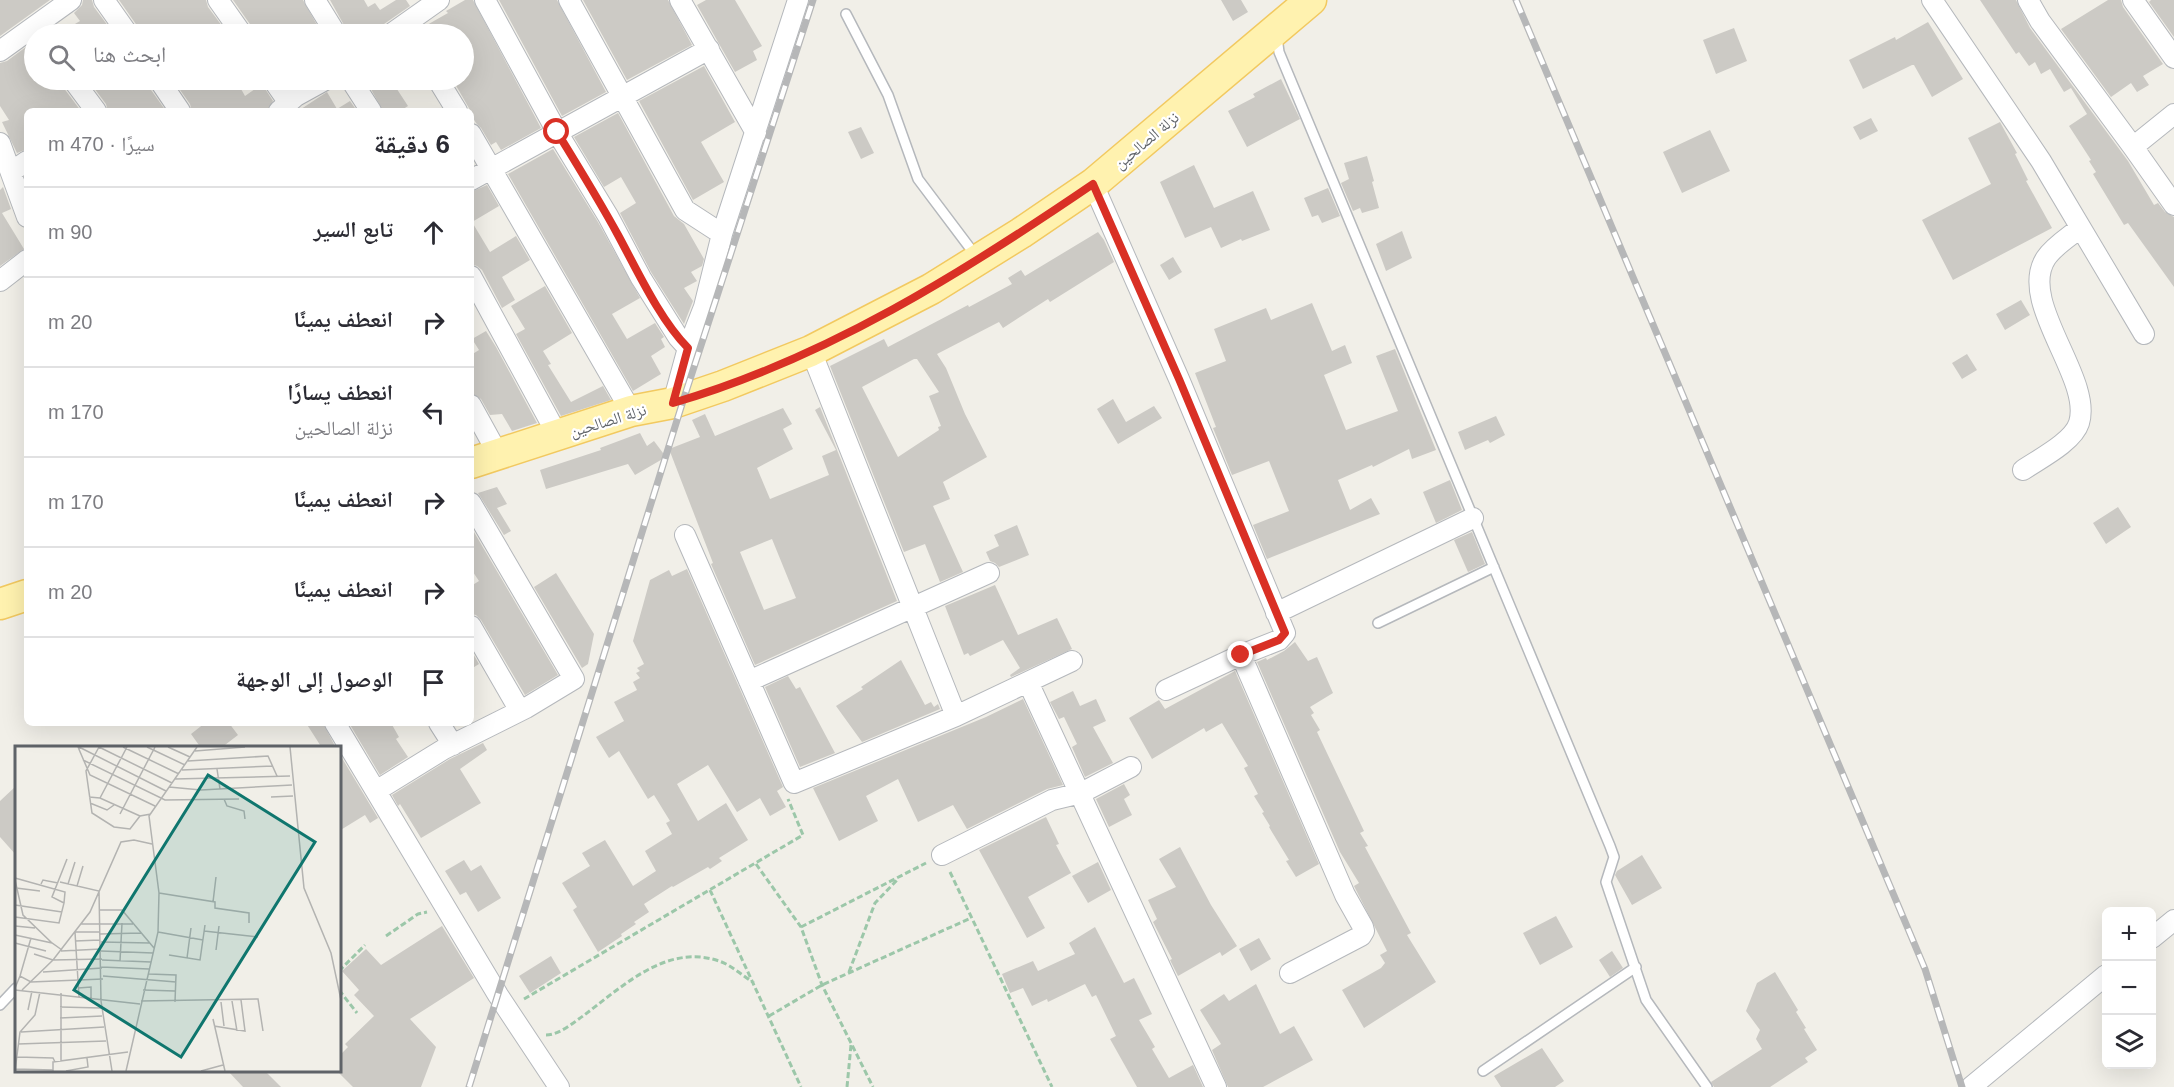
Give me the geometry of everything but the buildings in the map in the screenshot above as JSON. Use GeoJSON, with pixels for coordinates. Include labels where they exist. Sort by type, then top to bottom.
{"type":"FeatureCollection","features":[{"type":"Feature","properties":{"kind":"main road","name":"نزلة الصالحين"},"geometry":{"type":"LineString","coordinates":[[484,459],[631,411],[673,403],[723,386],[811,351],[932,289],[1093,184],[1311,0]]}},
{"type":"Feature","properties":{"kind":"main road"},"geometry":{"type":"LineString","coordinates":[[0,604],[24,596]]}},
{"type":"Feature","properties":{"kind":"street"},"geometry":{"type":"LineString","coordinates":[[45,24],[71,0]]}},
{"type":"Feature","properties":{"kind":"street"},"geometry":{"type":"LineString","coordinates":[[104,0],[121,24]]}},
{"type":"Feature","properties":{"kind":"street"},"geometry":{"type":"LineString","coordinates":[[218,0],[235,24]]}},
{"type":"Feature","properties":{"kind":"street"},"geometry":{"type":"LineString","coordinates":[[315,0],[330,24]]}},
{"type":"Feature","properties":{"kind":"street"},"geometry":{"type":"LineString","coordinates":[[406,24],[417,6],[439,0]]}},
{"type":"Feature","properties":{"kind":"street"},"geometry":{"type":"LineString","coordinates":[[485,0],[557,132],[593,190],[647,288],[678,337],[688,348]]}},
{"type":"Feature","properties":{"kind":"street"},"geometry":{"type":"LineString","coordinates":[[569,0],[685,210],[722,234]]}},
{"type":"Feature","properties":{"kind":"street"},"geometry":{"type":"LineString","coordinates":[[680,0],[756,133]]}},
{"type":"Feature","properties":{"kind":"street"},"geometry":{"type":"LineString","coordinates":[[673,403],[688,348],[704,307],[722,234],[798,0]]}},
{"type":"Feature","properties":{"kind":"street"},"geometry":{"type":"LineString","coordinates":[[1932,0],[2023,134],[2144,334]]}},
{"type":"Feature","properties":{"kind":"street"},"geometry":{"type":"LineString","coordinates":[[2028,0],[2040,21],[2174,205]]}},
{"type":"Feature","properties":{"kind":"street"},"geometry":{"type":"LineString","coordinates":[[2133,0],[2174,58]]}},
{"type":"Feature","properties":{"kind":"street"},"geometry":{"type":"LineString","coordinates":[[0,51],[24,38]]}},
{"type":"Feature","properties":{"kind":"street"},"geometry":{"type":"LineString","coordinates":[[474,178],[709,49]]}},
{"type":"Feature","properties":{"kind":"street"},"geometry":{"type":"LineString","coordinates":[[80,90],[94,108]]}},
{"type":"Feature","properties":{"kind":"street"},"geometry":{"type":"LineString","coordinates":[[166,90],[178,108]]}},
{"type":"Feature","properties":{"kind":"street"},"geometry":{"type":"LineString","coordinates":[[281,90],[292,105],[312,90]]}},
{"type":"Feature","properties":{"kind":"street"},"geometry":{"type":"LineString","coordinates":[[357,90],[369,108]]}},
{"type":"Feature","properties":{"kind":"street"},"geometry":{"type":"LineString","coordinates":[[444,90],[455,108]]}},
{"type":"Feature","properties":{"kind":"street"},"geometry":{"type":"LineString","coordinates":[[2133,147],[2174,114]]}},
{"type":"Feature","properties":{"kind":"street"},"geometry":{"type":"LineString","coordinates":[[474,139],[631,411]]}},
{"type":"Feature","properties":{"kind":"street"},"geometry":{"type":"LineString","coordinates":[[0,143],[19,166],[24,198]]}},
{"type":"Feature","properties":{"kind":"street"},"geometry":{"type":"LineString","coordinates":[[1093,184],[1179,379],[1285,633],[1283,637],[1166,690]]}},
{"type":"Feature","properties":{"kind":"street"},"geometry":{"type":"LineString","coordinates":[[2023,470],[2065,442],[2079,424],[2080,398],[2048,319],[2038,282],[2046,258],[2080,228]]}},
{"type":"Feature","properties":{"kind":"street"},"geometry":{"type":"LineString","coordinates":[[0,281],[24,262]]}},
{"type":"Feature","properties":{"kind":"street"},"geometry":{"type":"LineString","coordinates":[[474,282],[558,436]]}},
{"type":"Feature","properties":{"kind":"street"},"geometry":{"type":"LineString","coordinates":[[811,351],[956,716]]}},
{"type":"Feature","properties":{"kind":"street"},"geometry":{"type":"LineString","coordinates":[[474,417],[484,459]]}},
{"type":"Feature","properties":{"kind":"street"},"geometry":{"type":"LineString","coordinates":[[376,791],[453,745],[520,711],[574,679],[474,508]]}},
{"type":"Feature","properties":{"kind":"street"},"geometry":{"type":"LineString","coordinates":[[1276,613],[1473,518]]}},
{"type":"Feature","properties":{"kind":"street"},"geometry":{"type":"LineString","coordinates":[[685,535],[794,783],[956,716],[1072,661]]}},
{"type":"Feature","properties":{"kind":"street"},"geometry":{"type":"LineString","coordinates":[[749,681],[988,573]]}},
{"type":"Feature","properties":{"kind":"street"},"geometry":{"type":"LineString","coordinates":[[474,631],[520,711]]}},
{"type":"Feature","properties":{"kind":"street"},"geometry":{"type":"LineString","coordinates":[[1241,655],[1345,895],[1364,932],[1361,936],[1290,973]]}},
{"type":"Feature","properties":{"kind":"street"},"geometry":{"type":"LineString","coordinates":[[1028,682],[1216,1087]]}},
{"type":"Feature","properties":{"kind":"street"},"geometry":{"type":"LineString","coordinates":[[337,726],[507,1009],[559,1087]]}},
{"type":"Feature","properties":{"kind":"street"},"geometry":{"type":"LineString","coordinates":[[441,726],[453,745]]}},
{"type":"Feature","properties":{"kind":"street"},"geometry":{"type":"LineString","coordinates":[[942,855],[1052,800],[1081,793],[1131,767]]}},
{"type":"Feature","properties":{"kind":"street"},"geometry":{"type":"LineString","coordinates":[[2156,934],[2174,920]]}},
{"type":"Feature","properties":{"kind":"street"},"geometry":{"type":"LineString","coordinates":[[1971,1087],[2102,978]]}},
{"type":"Feature","properties":{"kind":"lane"},"geometry":{"type":"LineString","coordinates":[[846,14],[888,95],[918,179],[978,260]]}},
{"type":"Feature","properties":{"kind":"lane"},"geometry":{"type":"LineString","coordinates":[[1276,30],[1279,52],[1610,846],[1614,857],[1606,882],[1646,1000],[1707,1087]]}},
{"type":"Feature","properties":{"kind":"lane"},"geometry":{"type":"LineString","coordinates":[[1378,623],[1494,567]]}},
{"type":"Feature","properties":{"kind":"lane"},"geometry":{"type":"LineString","coordinates":[[1483,1071],[1636,968]]}},
{"type":"Feature","properties":{"kind":"lane"},"geometry":{"type":"LineString","coordinates":[[0,1005],[15,989]]}},
{"type":"Feature","properties":{"kind":"path"},"geometry":{"type":"LineString","coordinates":[[507,1009],[803,835],[787,800],[794,783]]}},
{"type":"Feature","properties":{"kind":"path"},"geometry":{"type":"LineString","coordinates":[[801,927],[942,855],[1052,1087]]}},
{"type":"Feature","properties":{"kind":"path"},"geometry":{"type":"LineString","coordinates":[[756,863],[801,927],[822,985],[873,1087]]}},
{"type":"Feature","properties":{"kind":"path"},"geometry":{"type":"LineString","coordinates":[[849,973],[875,903],[902,875]]}},
{"type":"Feature","properties":{"kind":"path"},"geometry":{"type":"LineString","coordinates":[[710,890],[801,1087]]}},
{"type":"Feature","properties":{"kind":"path"},"geometry":{"type":"LineString","coordinates":[[386,936],[418,914],[447,910]]}},
{"type":"Feature","properties":{"kind":"path"},"geometry":{"type":"LineString","coordinates":[[769,1016],[822,985],[971,918]]}},
{"type":"Feature","properties":{"kind":"path"},"geometry":{"type":"LineString","coordinates":[[340,970],[365,945]]}},
{"type":"Feature","properties":{"kind":"path"},"geometry":{"type":"LineString","coordinates":[[524,1034],[551,1035],[572,1023],[645,970],[670,959],[695,956],[720,961],[754,984]]}},
{"type":"Feature","properties":{"kind":"path"},"geometry":{"type":"LineString","coordinates":[[340,991],[357,1013]]}},
{"type":"Feature","properties":{"kind":"path"},"geometry":{"type":"LineString","coordinates":[[847,1087],[851,1043]]}},
{"type":"Feature","properties":{"kind":"railway"},"geometry":{"type":"LineString","coordinates":[[469,1087],[683,401],[813,0]]}},
{"type":"Feature","properties":{"kind":"railway"},"geometry":{"type":"LineString","coordinates":[[1516,0],[1925,969],[1962,1087]]}},
{"type":"Feature","properties":{"kind":"route"},"geometry":{"type":"LineString","coordinates":[[557,132],[608,216],[641,278],[678,337],[688,348],[673,403],[811,351],[932,289],[1093,184],[1179,379],[1285,633],[1279,640],[1241,655]]}}]}
